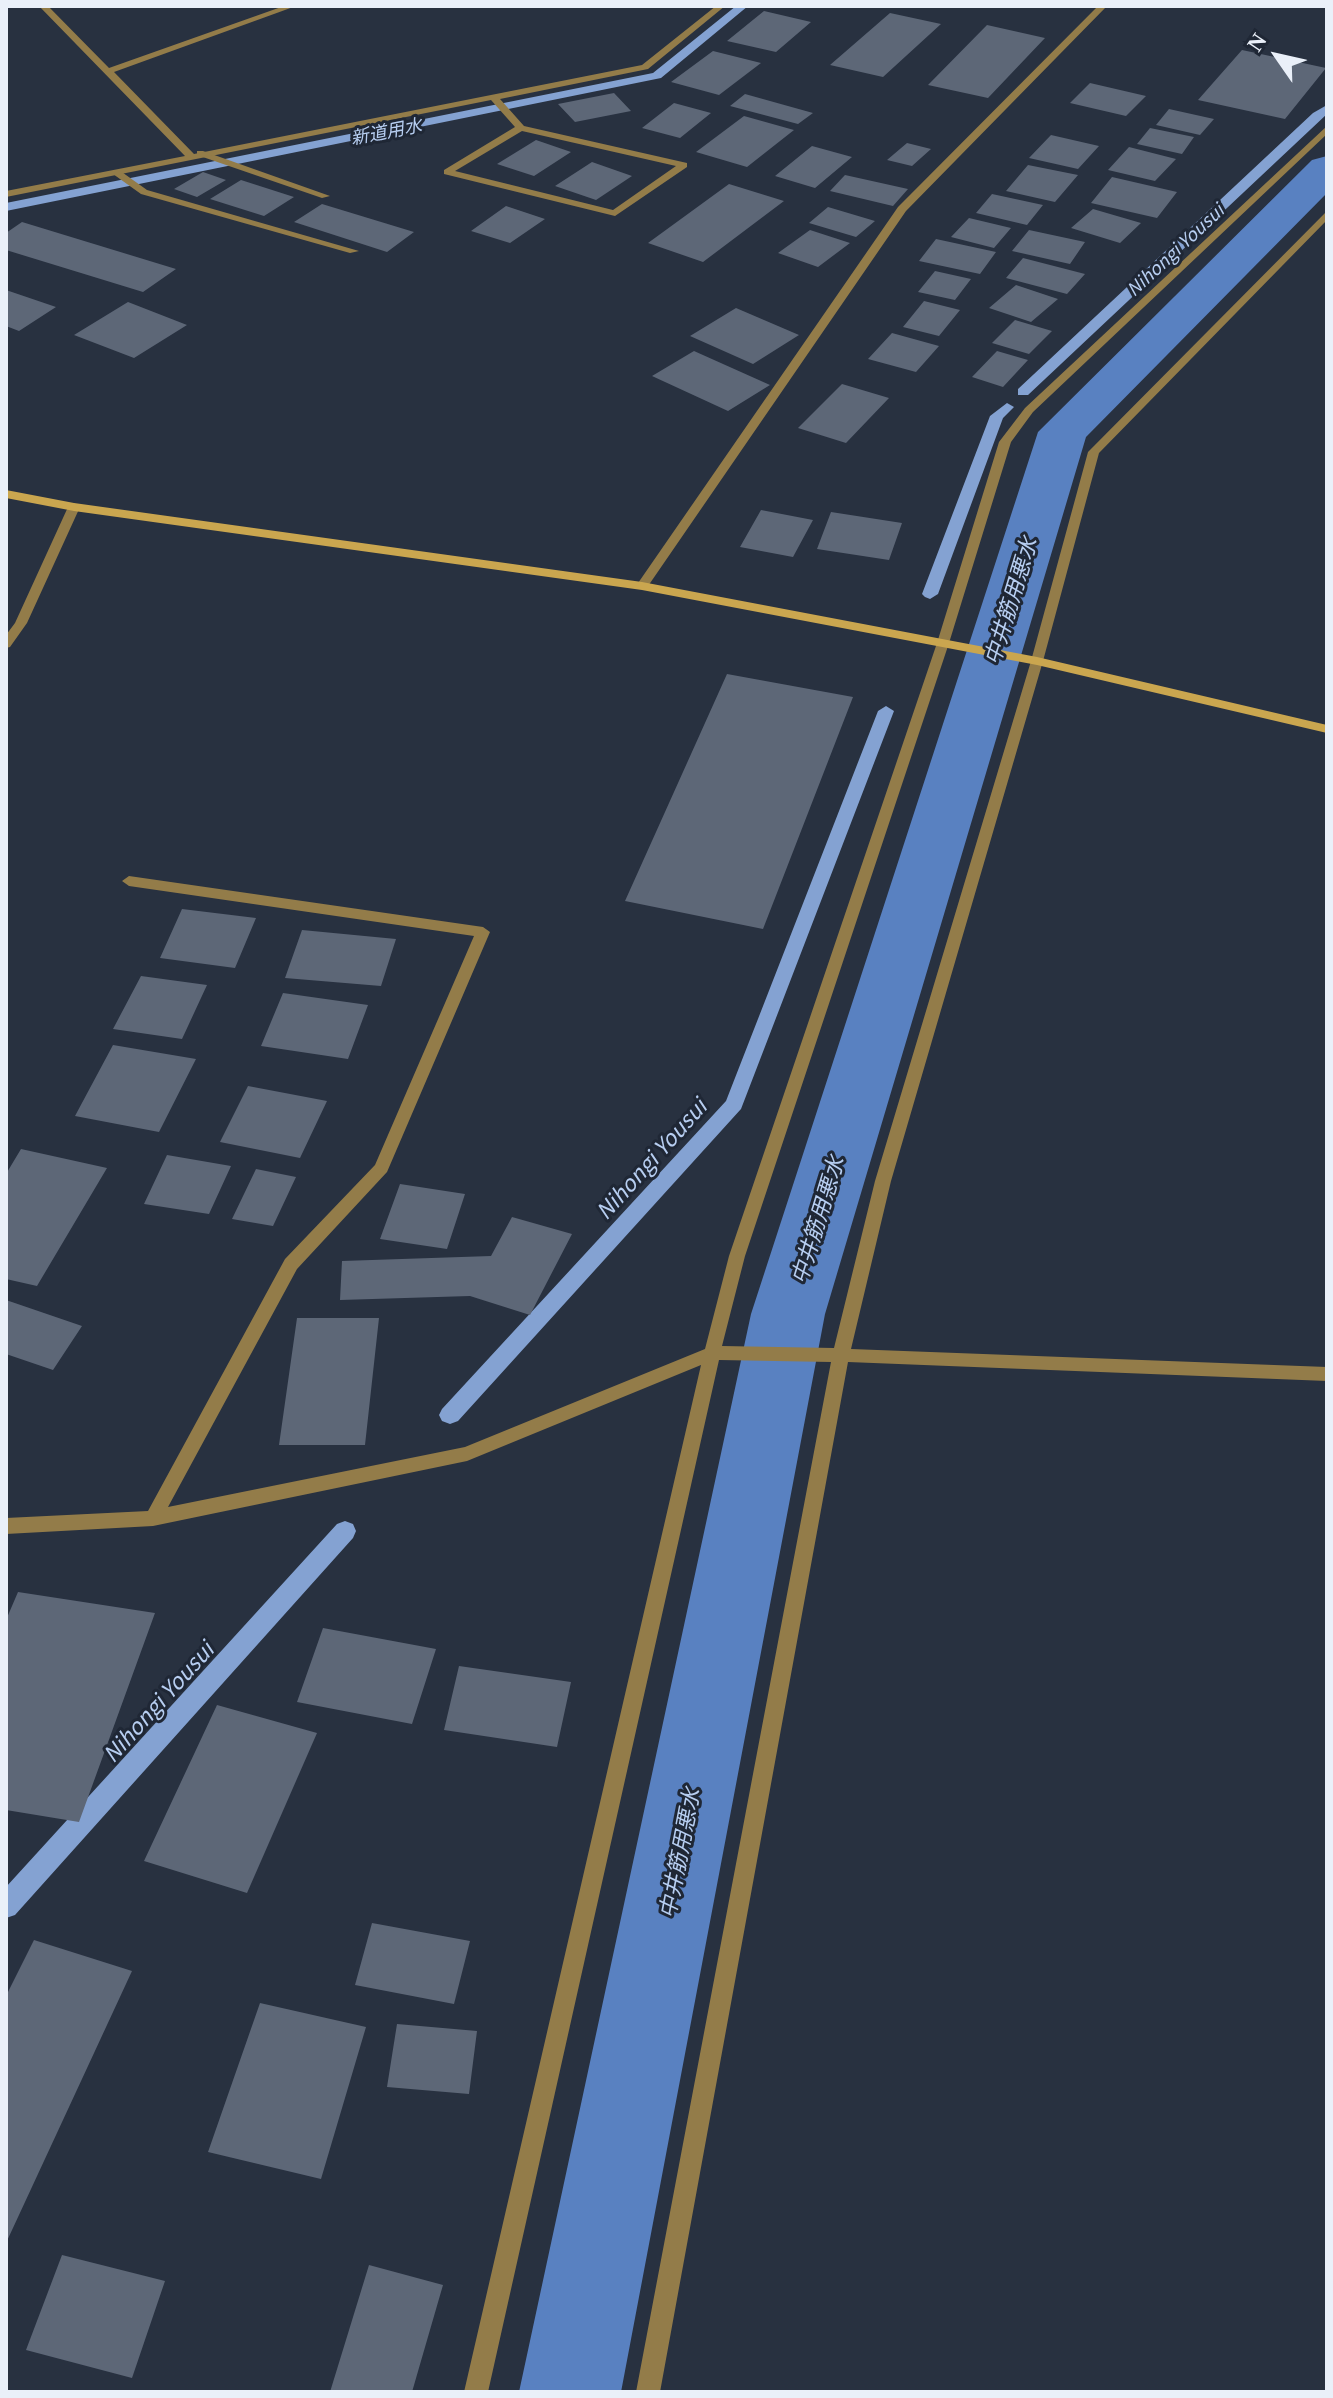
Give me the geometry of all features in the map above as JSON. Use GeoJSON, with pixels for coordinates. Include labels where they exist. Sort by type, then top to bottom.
{"type":"FeatureCollection","features":[{"type":"Feature","properties":{"kind":"street"},"geometry":{"type":"LineString","coordinates":[[43,6],[195,154],[325,196]]}},
{"type":"Feature","properties":{"kind":"street"},"geometry":{"type":"LineString","coordinates":[[109,71],[292,6]]}},
{"type":"Feature","properties":{"kind":"street"},"geometry":{"type":"LineString","coordinates":[[6,194],[645,67],[721,6]]}},
{"type":"Feature","properties":{"kind":"street"},"geometry":{"type":"LineString","coordinates":[[642,586],[902,209],[1103,6]]}},
{"type":"Feature","properties":{"kind":"street"},"geometry":{"type":"LineString","coordinates":[[493,98],[521,128],[684,165],[615,213],[447,172],[521,128]]}},
{"type":"Feature","properties":{"kind":"street"},"geometry":{"type":"LineString","coordinates":[[476,2392],[712,1353],[737,1256],[943,643],[1005,442],[1029,410],[1327,129]]}},
{"type":"Feature","properties":{"kind":"street"},"geometry":{"type":"LineString","coordinates":[[116,172],[144,192],[354,251]]}},
{"type":"Feature","properties":{"kind":"street"},"geometry":{"type":"LineString","coordinates":[[648,2392],[841,1355],[883,1181],[1037,661],[1094,452],[1327,214]]}},
{"type":"Feature","properties":{"kind":"street"},"geometry":{"type":"LineString","coordinates":[[6,494],[74,507],[642,586],[1015,656],[1327,729]]}},
{"type":"Feature","properties":{"kind":"street"},"geometry":{"type":"LineString","coordinates":[[6,644],[21,623],[74,507]]}},
{"type":"Feature","properties":{"kind":"street"},"geometry":{"type":"LineString","coordinates":[[129,881],[483,932],[381,1168],[291,1264],[153,1518]]}},
{"type":"Feature","properties":{"kind":"street"},"geometry":{"type":"LineString","coordinates":[[6,1526],[153,1518],[467,1454],[712,1353],[841,1355],[1327,1374]]}},
{"type":"Feature","properties":{"kind":"building"},"geometry":{"type":"Polygon","coordinates":[[[764,11],[811,22],[776,52],[727,41],[764,11]]]}},
{"type":"Feature","properties":{"kind":"building"},"geometry":{"type":"Polygon","coordinates":[[[890,13],[941,24],[883,77],[830,65],[890,13]]]}},
{"type":"Feature","properties":{"kind":"building"},"geometry":{"type":"Polygon","coordinates":[[[987,25],[1045,38],[988,98],[928,85],[987,25]]]}},
{"type":"Feature","properties":{"kind":"building"},"geometry":{"type":"Polygon","coordinates":[[[1242,50],[1326,68],[1285,119],[1198,100],[1242,50]]]}},
{"type":"Feature","properties":{"kind":"building"},"geometry":{"type":"Polygon","coordinates":[[[713,51],[761,63],[719,95],[671,82],[713,51]]]}},
{"type":"Feature","properties":{"kind":"building"},"geometry":{"type":"Polygon","coordinates":[[[1090,83],[1146,96],[1126,116],[1070,103],[1090,83]]]}},
{"type":"Feature","properties":{"kind":"building"},"geometry":{"type":"Polygon","coordinates":[[[614,93],[631,111],[575,122],[558,104],[614,93]]]}},
{"type":"Feature","properties":{"kind":"building"},"geometry":{"type":"Polygon","coordinates":[[[745,94],[813,113],[798,124],[730,106],[745,94]]]}},
{"type":"Feature","properties":{"kind":"building"},"geometry":{"type":"Polygon","coordinates":[[[674,103],[711,113],[680,138],[642,128],[674,103]]]}},
{"type":"Feature","properties":{"kind":"building"},"geometry":{"type":"Polygon","coordinates":[[[1169,109],[1214,119],[1200,135],[1156,125],[1169,109]]]}},
{"type":"Feature","properties":{"kind":"building"},"geometry":{"type":"Polygon","coordinates":[[[744,116],[794,130],[747,167],[696,152],[744,116]]]}},
{"type":"Feature","properties":{"kind":"building"},"geometry":{"type":"Polygon","coordinates":[[[1150,128],[1194,137],[1182,154],[1137,144],[1150,128]]]}},
{"type":"Feature","properties":{"kind":"building"},"geometry":{"type":"Polygon","coordinates":[[[1051,135],[1099,146],[1078,169],[1029,158],[1051,135]]]}},
{"type":"Feature","properties":{"kind":"building"},"geometry":{"type":"Polygon","coordinates":[[[536,140],[571,152],[534,176],[497,164],[536,140]]]}},
{"type":"Feature","properties":{"kind":"building"},"geometry":{"type":"Polygon","coordinates":[[[907,143],[931,149],[912,166],[887,160],[907,143]]]}},
{"type":"Feature","properties":{"kind":"building"},"geometry":{"type":"Polygon","coordinates":[[[812,146],[852,157],[815,188],[775,176],[812,146]]]}},
{"type":"Feature","properties":{"kind":"building"},"geometry":{"type":"Polygon","coordinates":[[[1129,147],[1176,159],[1155,181],[1108,170],[1129,147]]]}},
{"type":"Feature","properties":{"kind":"building"},"geometry":{"type":"Polygon","coordinates":[[[592,162],[632,176],[596,200],[555,186],[592,162]]]}},
{"type":"Feature","properties":{"kind":"building"},"geometry":{"type":"Polygon","coordinates":[[[1028,165],[1078,175],[1055,202],[1006,191],[1028,165]]]}},
{"type":"Feature","properties":{"kind":"building"},"geometry":{"type":"Polygon","coordinates":[[[203,172],[226,180],[197,197],[174,189],[203,172]]]}},
{"type":"Feature","properties":{"kind":"building"},"geometry":{"type":"Polygon","coordinates":[[[845,175],[908,189],[893,206],[830,191],[845,175]]]}},
{"type":"Feature","properties":{"kind":"building"},"geometry":{"type":"Polygon","coordinates":[[[1112,177],[1177,192],[1157,218],[1091,203],[1112,177]]]}},
{"type":"Feature","properties":{"kind":"building"},"geometry":{"type":"Polygon","coordinates":[[[241,180],[294,197],[264,216],[210,199],[241,180]]]}},
{"type":"Feature","properties":{"kind":"building"},"geometry":{"type":"Polygon","coordinates":[[[729,184],[784,201],[703,262],[648,243],[729,184]]]}},
{"type":"Feature","properties":{"kind":"building"},"geometry":{"type":"Polygon","coordinates":[[[992,194],[1043,205],[1027,225],[976,213],[992,194]]]}},
{"type":"Feature","properties":{"kind":"building"},"geometry":{"type":"Polygon","coordinates":[[[322,204],[414,232],[387,252],[294,222],[322,204]]]}},
{"type":"Feature","properties":{"kind":"building"},"geometry":{"type":"Polygon","coordinates":[[[506,206],[545,219],[510,243],[471,231],[506,206]]]}},
{"type":"Feature","properties":{"kind":"building"},"geometry":{"type":"Polygon","coordinates":[[[828,207],[875,221],[856,237],[809,223],[828,207]]]}},
{"type":"Feature","properties":{"kind":"building"},"geometry":{"type":"Polygon","coordinates":[[[1093,209],[1141,223],[1120,243],[1071,228],[1093,209]]]}},
{"type":"Feature","properties":{"kind":"building"},"geometry":{"type":"Polygon","coordinates":[[[969,218],[1011,228],[994,248],[951,237],[969,218]]]}},
{"type":"Feature","properties":{"kind":"building"},"geometry":{"type":"Polygon","coordinates":[[[22,222],[176,269],[143,292],[6,250],[6,233],[22,222]]]}},
{"type":"Feature","properties":{"kind":"building"},"geometry":{"type":"Polygon","coordinates":[[[810,230],[850,243],[818,267],[778,253],[810,230]]]}},
{"type":"Feature","properties":{"kind":"building"},"geometry":{"type":"Polygon","coordinates":[[[1029,230],[1085,242],[1070,264],[1012,251],[1029,230]]]}},
{"type":"Feature","properties":{"kind":"building"},"geometry":{"type":"Polygon","coordinates":[[[936,239],[996,252],[980,274],[919,261],[936,239]]]}},
{"type":"Feature","properties":{"kind":"building"},"geometry":{"type":"Polygon","coordinates":[[[1023,258],[1085,274],[1067,294],[1006,278],[1023,258]]]}},
{"type":"Feature","properties":{"kind":"building"},"geometry":{"type":"Polygon","coordinates":[[[935,271],[971,279],[955,300],[918,292],[935,271]]]}},
{"type":"Feature","properties":{"kind":"building"},"geometry":{"type":"Polygon","coordinates":[[[1016,285],[1058,299],[1031,322],[989,308],[1016,285]]]}},
{"type":"Feature","properties":{"kind":"building"},"geometry":{"type":"Polygon","coordinates":[[[6,290],[56,307],[19,331],[6,326],[6,290]]]}},
{"type":"Feature","properties":{"kind":"building"},"geometry":{"type":"Polygon","coordinates":[[[924,301],[960,310],[939,336],[903,327],[924,301]]]}},
{"type":"Feature","properties":{"kind":"building"},"geometry":{"type":"Polygon","coordinates":[[[128,302],[187,325],[134,358],[74,335],[128,302]]]}},
{"type":"Feature","properties":{"kind":"building"},"geometry":{"type":"Polygon","coordinates":[[[736,308],[799,335],[753,364],[690,336],[736,308]]]}},
{"type":"Feature","properties":{"kind":"building"},"geometry":{"type":"Polygon","coordinates":[[[1015,320],[1052,331],[1029,354],[992,343],[1015,320]]]}},
{"type":"Feature","properties":{"kind":"building"},"geometry":{"type":"Polygon","coordinates":[[[892,333],[939,346],[916,372],[868,359],[892,333]]]}},
{"type":"Feature","properties":{"kind":"building"},"geometry":{"type":"Polygon","coordinates":[[[694,351],[770,385],[728,411],[652,376],[694,351]]]}},
{"type":"Feature","properties":{"kind":"building"},"geometry":{"type":"Polygon","coordinates":[[[997,351],[1028,360],[1003,387],[972,377],[997,351]]]}},
{"type":"Feature","properties":{"kind":"building"},"geometry":{"type":"Polygon","coordinates":[[[842,384],[889,398],[846,443],[798,428],[842,384]]]}},
{"type":"Feature","properties":{"kind":"building"},"geometry":{"type":"Polygon","coordinates":[[[761,510],[813,520],[793,557],[740,547],[761,510]]]}},
{"type":"Feature","properties":{"kind":"building"},"geometry":{"type":"Polygon","coordinates":[[[831,512],[902,523],[889,560],[817,549],[831,512]]]}},
{"type":"Feature","properties":{"kind":"building"},"geometry":{"type":"Polygon","coordinates":[[[727,674],[853,697],[763,929],[625,901],[727,674]]]}},
{"type":"Feature","properties":{"kind":"building"},"geometry":{"type":"Polygon","coordinates":[[[182,909],[256,918],[235,968],[160,958],[182,909]]]}},
{"type":"Feature","properties":{"kind":"building"},"geometry":{"type":"Polygon","coordinates":[[[302,930],[396,939],[381,986],[285,978],[302,930]]]}},
{"type":"Feature","properties":{"kind":"building"},"geometry":{"type":"Polygon","coordinates":[[[141,976],[207,985],[182,1039],[113,1029],[141,976]]]}},
{"type":"Feature","properties":{"kind":"building"},"geometry":{"type":"Polygon","coordinates":[[[283,993],[368,1005],[348,1059],[261,1046],[283,993]]]}},
{"type":"Feature","properties":{"kind":"building"},"geometry":{"type":"Polygon","coordinates":[[[113,1045],[196,1059],[159,1132],[75,1116],[113,1045]]]}},
{"type":"Feature","properties":{"kind":"building"},"geometry":{"type":"Polygon","coordinates":[[[248,1086],[327,1101],[300,1158],[220,1142],[248,1086]]]}},
{"type":"Feature","properties":{"kind":"building"},"geometry":{"type":"Polygon","coordinates":[[[21,1149],[107,1168],[37,1286],[6,1279],[6,1174],[21,1149]]]}},
{"type":"Feature","properties":{"kind":"building"},"geometry":{"type":"Polygon","coordinates":[[[167,1155],[231,1166],[209,1214],[144,1204],[167,1155]]]}},
{"type":"Feature","properties":{"kind":"building"},"geometry":{"type":"Polygon","coordinates":[[[256,1169],[296,1177],[273,1226],[232,1219],[256,1169]]]}},
{"type":"Feature","properties":{"kind":"building"},"geometry":{"type":"Polygon","coordinates":[[[400,1184],[465,1194],[447,1249],[380,1239],[400,1184]]]}},
{"type":"Feature","properties":{"kind":"building"},"geometry":{"type":"Polygon","coordinates":[[[512,1217],[572,1234],[530,1315],[470,1296],[340,1300],[342,1261],[491,1256],[512,1217]]]}},
{"type":"Feature","properties":{"kind":"building"},"geometry":{"type":"Polygon","coordinates":[[[6,1300],[82,1326],[53,1370],[6,1354],[6,1300]]]}},
{"type":"Feature","properties":{"kind":"building"},"geometry":{"type":"Polygon","coordinates":[[[297,1318],[379,1318],[365,1445],[279,1445],[297,1318]]]}},
{"type":"Feature","properties":{"kind":"building"},"geometry":{"type":"Polygon","coordinates":[[[18,1592],[155,1613],[79,1822],[6,1810],[6,1620],[18,1592]]]}},
{"type":"Feature","properties":{"kind":"building"},"geometry":{"type":"Polygon","coordinates":[[[323,1628],[436,1649],[412,1724],[297,1702],[323,1628]]]}},
{"type":"Feature","properties":{"kind":"building"},"geometry":{"type":"Polygon","coordinates":[[[459,1666],[571,1682],[557,1747],[444,1730],[459,1666]]]}},
{"type":"Feature","properties":{"kind":"building"},"geometry":{"type":"Polygon","coordinates":[[[217,1705],[317,1733],[247,1893],[144,1861],[217,1705]]]}},
{"type":"Feature","properties":{"kind":"building"},"geometry":{"type":"Polygon","coordinates":[[[372,1923],[470,1941],[454,2004],[355,1985],[372,1923]]]}},
{"type":"Feature","properties":{"kind":"building"},"geometry":{"type":"Polygon","coordinates":[[[34,1940],[132,1971],[6,2243],[6,1996],[34,1940]]]}},
{"type":"Feature","properties":{"kind":"building"},"geometry":{"type":"Polygon","coordinates":[[[260,2003],[366,2027],[321,2179],[208,2152],[260,2003]]]}},
{"type":"Feature","properties":{"kind":"building"},"geometry":{"type":"Polygon","coordinates":[[[397,2024],[477,2031],[469,2094],[387,2087],[397,2024]]]}},
{"type":"Feature","properties":{"kind":"building"},"geometry":{"type":"Polygon","coordinates":[[[62,2255],[165,2281],[132,2378],[26,2350],[62,2255]]]}},
{"type":"Feature","properties":{"kind":"building"},"geometry":{"type":"Polygon","coordinates":[[[369,2265],[443,2285],[412,2392],[330,2392],[369,2265]]]}},
{"type":"Feature","properties":{"kind":"waterway","name":"新道用水"},"geometry":{"type":"LineString","coordinates":[[6,207],[657,76],[743,6]]}},
{"type":"Feature","properties":{"kind":"waterway","name":"Nihongi Yousui"},"geometry":{"type":"LineString","coordinates":[[1023,392],[1317,115],[1327,109]]}},
{"type":"Feature","properties":{"kind":"waterway","name":"中井筋用悪水"},"geometry":{"type":"LineString","coordinates":[[570,2392],[788,1314],[1063,432],[1327,169]]}},
{"type":"Feature","properties":{"kind":"waterway","name":"Nihongi Yousui"},"geometry":{"type":"LineString","coordinates":[[930,594],[997,416],[1007,407]]}},
{"type":"Feature","properties":{"kind":"waterway","name":"Nihongi Yousui"},"geometry":{"type":"LineString","coordinates":[[450,1415],[734,1104],[886,711]]}},
{"type":"Feature","properties":{"kind":"waterway","name":"Nihongi Yousui"},"geometry":{"type":"LineString","coordinates":[[6,1906],[345,1531]]}}]}
